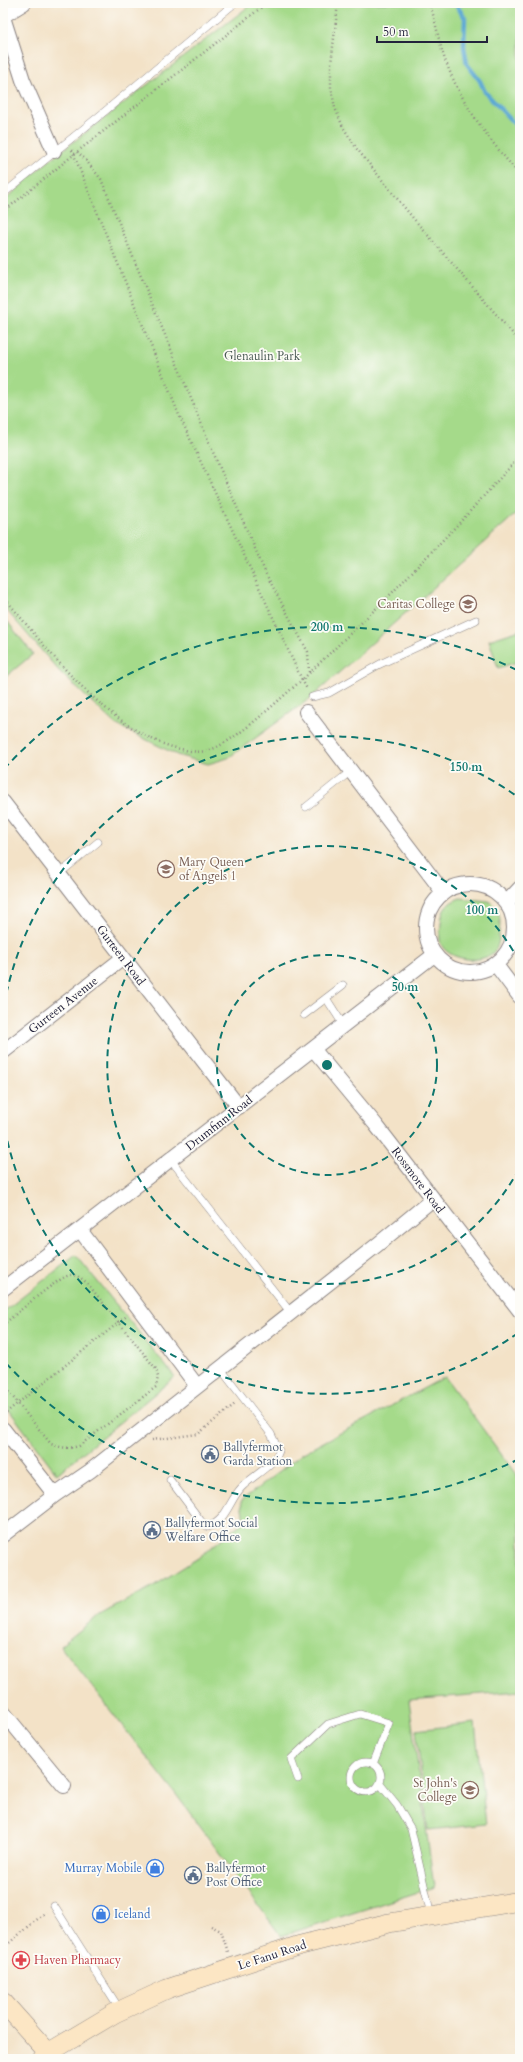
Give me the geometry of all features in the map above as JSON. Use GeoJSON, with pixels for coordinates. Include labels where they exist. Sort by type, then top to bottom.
{"type":"FeatureCollection","features":[{"type":"Feature","properties":{"kind":"street"},"geometry":{"type":"LineString","coordinates":[[24,3],[3,16],[23,80],[54,152]]}},
{"type":"Feature","properties":{"kind":"street"},"geometry":{"type":"LineString","coordinates":[[306,712],[443,892]]}},
{"type":"Feature","properties":{"kind":"street","name":"Gurteen Road"},"geometry":{"type":"LineString","coordinates":[[5,809],[59,874],[239,1107]]}},
{"type":"Feature","properties":{"kind":"street"},"geometry":{"type":"LineString","coordinates":[[470,884],[484,886],[497,892],[507,902],[513,915],[515,929],[513,943],[506,955],[496,965],[484,971],[463,972],[444,965],[434,955],[428,943],[425,929],[427,915],[443,892],[456,886],[470,884]]}},
{"type":"Feature","properties":{"kind":"street"},"geometry":{"type":"LineString","coordinates":[[507,902],[520,888]]}},
{"type":"Feature","properties":{"kind":"street","name":"Drumfinn Road"},"geometry":{"type":"LineString","coordinates":[[3,1289],[314,1050],[434,955]]}},
{"type":"Feature","properties":{"kind":"street","name":"Gurteen Avenue"},"geometry":{"type":"LineString","coordinates":[[3,1052],[123,958]]}},
{"type":"Feature","properties":{"kind":"street"},"geometry":{"type":"LineString","coordinates":[[496,965],[520,997]]}},
{"type":"Feature","properties":{"kind":"street","name":"Rossmore Road"},"geometry":{"type":"LineString","coordinates":[[314,1050],[376,1125],[520,1311]]}},
{"type":"Feature","properties":{"kind":"street"},"geometry":{"type":"LineString","coordinates":[[3,1535],[90,1471],[433,1199]]}},
{"type":"Feature","properties":{"kind":"street"},"geometry":{"type":"LineString","coordinates":[[80,1230],[198,1386]]}},
{"type":"Feature","properties":{"kind":"street"},"geometry":{"type":"LineString","coordinates":[[3,1429],[56,1495]]}},
{"type":"Feature","properties":{"kind":"street"},"geometry":{"type":"LineString","coordinates":[[3,1712],[64,1786]]}},
{"type":"Feature","properties":{"kind":"street","name":"Le Fanu Road"},"geometry":{"type":"LineString","coordinates":[[48,2057],[120,2010],[168,1989],[297,1946],[389,1923],[520,1901]]}},
{"type":"Feature","properties":{"kind":"street"},"geometry":{"type":"LineString","coordinates":[[3,2002],[48,2057]]}},
{"type":"Feature","properties":{"kind":"lane"},"geometry":{"type":"LineString","coordinates":[[3,194],[235,3]]}},
{"type":"Feature","properties":{"kind":"lane"},"geometry":{"type":"LineString","coordinates":[[312,697],[328,693],[380,664],[476,620]]}},
{"type":"Feature","properties":{"kind":"lane"},"geometry":{"type":"LineString","coordinates":[[306,806],[351,771]]}},
{"type":"Feature","properties":{"kind":"lane"},"geometry":{"type":"LineString","coordinates":[[59,874],[98,842]]}},
{"type":"Feature","properties":{"kind":"lane"},"geometry":{"type":"LineString","coordinates":[[304,1014],[343,985]]}},
{"type":"Feature","properties":{"kind":"lane"},"geometry":{"type":"LineString","coordinates":[[326,998],[344,1026]]}},
{"type":"Feature","properties":{"kind":"lane"},"geometry":{"type":"LineString","coordinates":[[171,1160],[291,1313]]}},
{"type":"Feature","properties":{"kind":"lane"},"geometry":{"type":"LineString","coordinates":[[170,1480],[201,1521],[208,1527],[217,1524],[230,1509],[236,1493],[250,1478],[276,1458],[279,1451],[271,1434],[220,1368]]}},
{"type":"Feature","properties":{"kind":"lane"},"geometry":{"type":"LineString","coordinates":[[298,1779],[291,1758],[328,1724],[360,1714],[389,1723],[373,1764]]}},
{"type":"Feature","properties":{"kind":"lane"},"geometry":{"type":"LineString","coordinates":[[363,1762],[373,1764],[377,1766],[381,1775],[380,1784],[373,1791],[363,1792],[352,1783],[351,1778],[354,1768],[363,1762]]}},
{"type":"Feature","properties":{"kind":"lane"},"geometry":{"type":"LineString","coordinates":[[380,1784],[397,1805],[411,1829],[432,1916]]}},
{"type":"Feature","properties":{"kind":"lane"},"geometry":{"type":"LineString","coordinates":[[54,1906],[120,2010]]}},
{"type":"Feature","properties":{"kind":"path"},"geometry":{"type":"LineString","coordinates":[[3,212],[267,3]]}},
{"type":"Feature","properties":{"kind":"path"},"geometry":{"type":"LineString","coordinates":[[338,3],[331,64],[331,88],[335,108],[343,127],[357,149],[413,218],[520,342]]}},
{"type":"Feature","properties":{"kind":"path"},"geometry":{"type":"LineString","coordinates":[[430,3],[445,60],[455,86],[496,147],[520,175]]}},
{"type":"Feature","properties":{"kind":"path"},"geometry":{"type":"LineString","coordinates":[[68,142],[76,153],[179,415],[302,680],[312,697]]}},
{"type":"Feature","properties":{"kind":"path"},"geometry":{"type":"LineString","coordinates":[[76,153],[84,158],[101,179],[213,452],[266,574],[308,652],[309,673]]}},
{"type":"Feature","properties":{"kind":"path"},"geometry":{"type":"LineString","coordinates":[[3,596],[53,656],[109,713],[132,729],[166,746],[186,751],[204,752],[223,745],[302,680],[388,597],[463,519],[520,456]]}},
{"type":"Feature","properties":{"kind":"path"},"geometry":{"type":"LineString","coordinates":[[3,1325],[61,1279],[72,1274],[80,1277],[87,1283],[156,1369],[158,1377],[156,1387],[79,1446],[71,1449],[60,1448],[51,1444],[3,1385]]}},
{"type":"Feature","properties":{"kind":"path"},"geometry":{"type":"LineString","coordinates":[[3,1414],[138,1307]]}},
{"type":"Feature","properties":{"kind":"path"},"geometry":{"type":"LineString","coordinates":[[124,1444],[198,1434],[243,1398]]}},
{"type":"Feature","properties":{"kind":"path"},"geometry":{"type":"LineString","coordinates":[[3,1948],[54,1906]]}},
{"type":"Feature","properties":{"kind":"path"},"geometry":{"type":"LineString","coordinates":[[211,1926],[221,1931],[233,1968]]}},
{"type":"Feature","properties":{"kind":"green space","name":"Glenaulin Park"},"geometry":{"type":"Polygon","coordinates":[[[253,3],[520,3],[520,510],[312,697],[228,758],[208,764],[177,755],[115,724],[60,672],[3,606],[3,202],[41,167],[253,3]]]}},
{"type":"Feature","properties":{"kind":"green space"},"geometry":{"type":"Polygon","coordinates":[[[3,616],[33,654],[3,679],[3,616]]]}},
{"type":"Feature","properties":{"kind":"green space"},"geometry":{"type":"Polygon","coordinates":[[[520,630],[520,661],[498,668],[489,640],[520,630]]]}},
{"type":"Feature","properties":{"kind":"green space"},"geometry":{"type":"Polygon","coordinates":[[[460,898],[489,901],[498,912],[500,924],[498,945],[491,954],[484,958],[466,959],[457,957],[443,948],[440,941],[441,923],[444,910],[449,904],[460,898]]]}},
{"type":"Feature","properties":{"kind":"green space"},"geometry":{"type":"Polygon","coordinates":[[[76,1255],[175,1377],[57,1474],[3,1402],[3,1312],[76,1255]]]}},
{"type":"Feature","properties":{"kind":"green space"},"geometry":{"type":"Polygon","coordinates":[[[445,1377],[520,1480],[520,1691],[409,1700],[434,1887],[281,1936],[175,1793],[60,1646],[98,1616],[157,1584],[198,1558],[244,1521],[241,1501],[303,1453],[445,1377]]]}},
{"type":"Feature","properties":{"kind":"green space"},"geometry":{"type":"Polygon","coordinates":[[[475,1723],[486,1824],[428,1830],[416,1730],[475,1723]]]}},
{"type":"Feature","properties":{"kind":"waterway"},"geometry":{"type":"LineString","coordinates":[[455,3],[465,18],[464,47],[467,64],[480,81],[485,92],[520,130]]}},
{"type":"Feature","properties":{"kind":"place","name":"Caritas College"},"geometry":{"type":"Point","coordinates":[468,604]}},
{"type":"Feature","properties":{"kind":"place","name":"Mary Queen of Angels 1"},"geometry":{"type":"Point","coordinates":[166,869]}},
{"type":"Feature","properties":{"kind":"place","name":"Ballyfermot Garda Station"},"geometry":{"type":"Point","coordinates":[210,1454]}},
{"type":"Feature","properties":{"kind":"place","name":"Ballyfermot Social Welfare Office"},"geometry":{"type":"Point","coordinates":[152,1530]}},
{"type":"Feature","properties":{"kind":"place","name":"St John's College"},"geometry":{"type":"Point","coordinates":[470,1790]}},
{"type":"Feature","properties":{"kind":"place","name":"Murray Mobile"},"geometry":{"type":"Point","coordinates":[155,1868]}},
{"type":"Feature","properties":{"kind":"place","name":"Ballyfermot Post Office"},"geometry":{"type":"Point","coordinates":[193,1875]}},
{"type":"Feature","properties":{"kind":"place","name":"Iceland"},"geometry":{"type":"Point","coordinates":[101,1914]}},
{"type":"Feature","properties":{"kind":"place","name":"Haven Pharmacy"},"geometry":{"type":"Point","coordinates":[21,1960]}}]}
